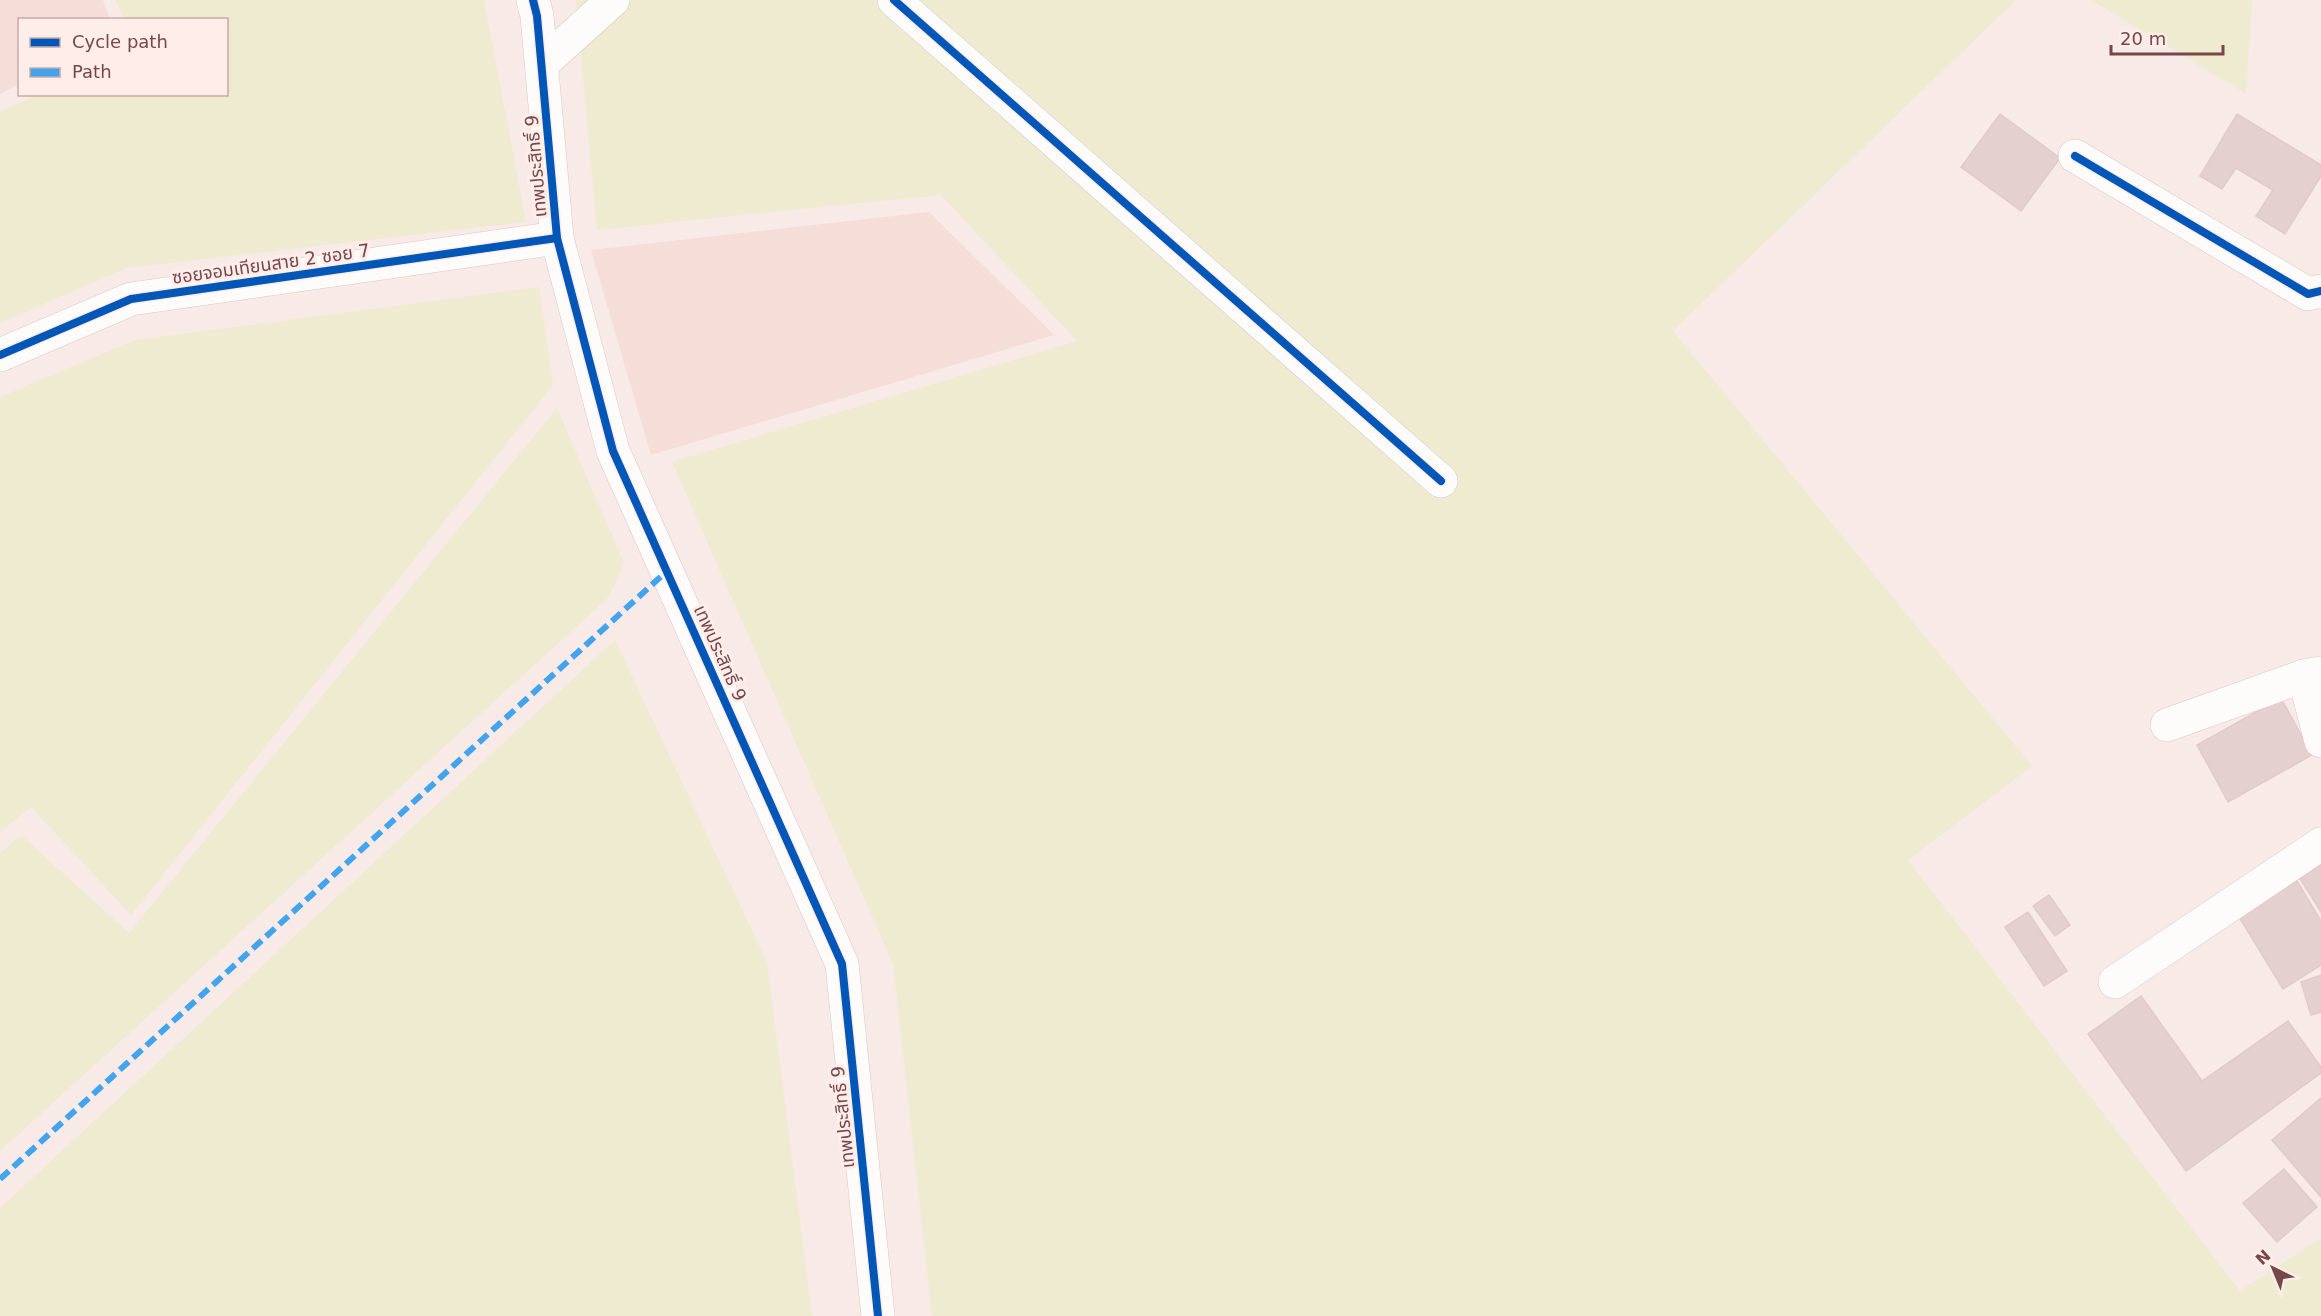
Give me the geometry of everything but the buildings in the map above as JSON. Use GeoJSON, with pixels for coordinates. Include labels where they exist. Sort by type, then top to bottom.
{"type":"FeatureCollection","features":[{"type":"Feature","properties":{"kind":"street","name":"เทพประสิทธิ์ 9"},"geometry":{"type":"LineString","coordinates":[[533,0],[542,64],[557,238],[613,451],[842,964],[878,1316]]}},
{"type":"Feature","properties":{"kind":"street"},"geometry":{"type":"LineString","coordinates":[[542,64],[613,0]]}},
{"type":"Feature","properties":{"kind":"street"},"geometry":{"type":"LineString","coordinates":[[894,0],[1441,481]]}},
{"type":"Feature","properties":{"kind":"street"},"geometry":{"type":"LineString","coordinates":[[2075,156],[2308,294],[2321,291]]}},
{"type":"Feature","properties":{"kind":"street","name":"ซอยจอมเทียนสาย 2 ซอย 7"},"geometry":{"type":"LineString","coordinates":[[0,356],[131,299],[557,238]]}},
{"type":"Feature","properties":{"kind":"street"},"geometry":{"type":"LineString","coordinates":[[2167,725],[2312,674],[2321,741]]}},
{"type":"Feature","properties":{"kind":"street"},"geometry":{"type":"LineString","coordinates":[[2115,982],[2321,844]]}},
{"type":"Feature","properties":{"kind":"shaded area"},"geometry":{"type":"Polygon","coordinates":[[[0,0],[103,0],[110,18],[18,18],[18,85],[0,94],[0,0]]]}},
{"type":"Feature","properties":{"kind":"shaded area"},"geometry":{"type":"Polygon","coordinates":[[[116,0],[484,0],[526,222],[127,268],[0,323],[0,112],[35,96],[228,96],[228,18],[123,18],[116,0]]]}},
{"type":"Feature","properties":{"kind":"shaded area"},"geometry":{"type":"Polygon","coordinates":[[[576,0],[2016,0],[1673,331],[2032,766],[1908,860],[2240,1291],[2321,1238],[2321,1316],[932,1316],[893,964],[672,462],[1077,341],[941,195],[597,230],[576,0]]]}},
{"type":"Feature","properties":{"kind":"shaded area"},"geometry":{"type":"Polygon","coordinates":[[[2091,0],[2252,0],[2246,94],[2091,0]]]}},
{"type":"Feature","properties":{"kind":"shaded area"},"geometry":{"type":"Polygon","coordinates":[[[929,212],[1054,335],[651,455],[591,250],[929,212]]]}},
{"type":"Feature","properties":{"kind":"shaded area"},"geometry":{"type":"Polygon","coordinates":[[[539,287],[553,385],[131,915],[31,807],[0,832],[0,397],[135,340],[539,287]]]}},
{"type":"Feature","properties":{"kind":"shaded area"},"geometry":{"type":"Polygon","coordinates":[[[557,408],[624,563],[609,597],[0,1151],[0,853],[21,835],[129,933],[557,408]]]}},
{"type":"Feature","properties":{"kind":"shaded area"},"geometry":{"type":"Polygon","coordinates":[[[615,640],[767,962],[812,1316],[0,1316],[0,1208],[615,640]]]}},
{"type":"Feature","properties":{"kind":"marked path"},"geometry":{"type":"LineString","coordinates":[[0,1179],[667,571]]}},
{"type":"Feature","properties":{"kind":"cycle path"},"geometry":{"type":"LineString","coordinates":[[533,0],[537,16],[557,238],[613,451],[842,964],[878,1316]]}},
{"type":"Feature","properties":{"kind":"cycle path"},"geometry":{"type":"LineString","coordinates":[[894,0],[1441,481]]}},
{"type":"Feature","properties":{"kind":"cycle path"},"geometry":{"type":"LineString","coordinates":[[2075,156],[2308,294],[2321,291]]}},
{"type":"Feature","properties":{"kind":"cycle path"},"geometry":{"type":"LineString","coordinates":[[0,355],[131,299],[557,238]]}}]}
